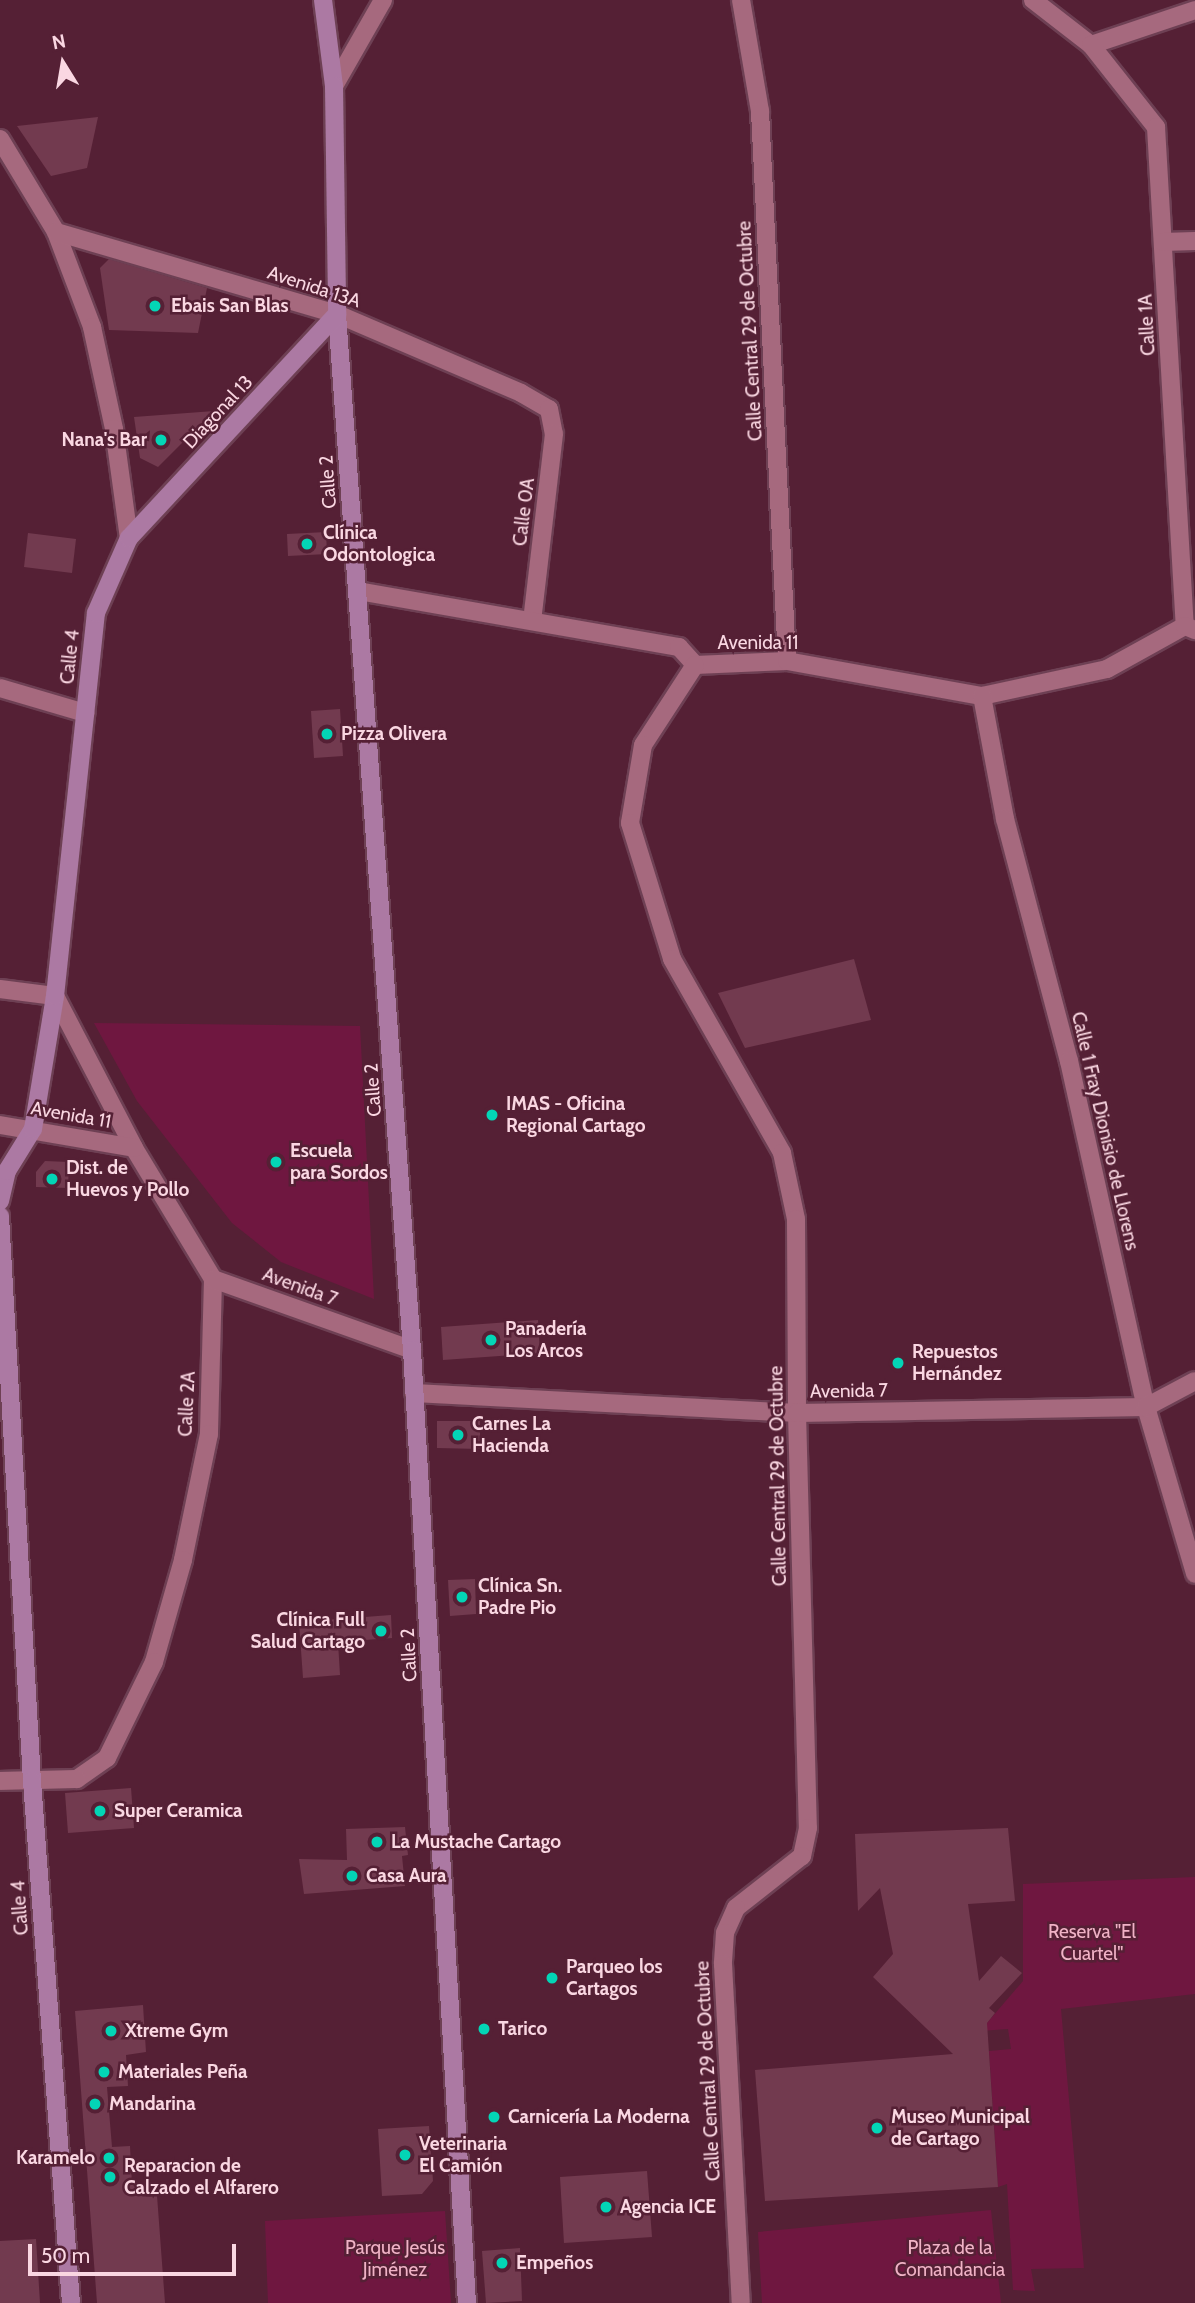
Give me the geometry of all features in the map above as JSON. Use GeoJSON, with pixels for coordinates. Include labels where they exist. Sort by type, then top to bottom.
{"type":"FeatureCollection","features":[{"type":"Feature","properties":{"kind":"street","name":"Calle 2"},"geometry":{"type":"LineString","coordinates":[[323,0],[334,86],[340,362],[412,1350],[467,2303]]}},
{"type":"Feature","properties":{"kind":"street"},"geometry":{"type":"LineString","coordinates":[[334,86],[383,0]]}},
{"type":"Feature","properties":{"kind":"street","name":"Calle Central 29 de Octubre"},"geometry":{"type":"LineString","coordinates":[[741,0],[760,111],[787,660]]}},
{"type":"Feature","properties":{"kind":"street","name":"Calle 1A"},"geometry":{"type":"LineString","coordinates":[[1033,0],[1091,45],[1156,127],[1190,628]]}},
{"type":"Feature","properties":{"kind":"street"},"geometry":{"type":"LineString","coordinates":[[1091,45],[1195,10]]}},
{"type":"Feature","properties":{"kind":"street"},"geometry":{"type":"LineString","coordinates":[[0,139],[55,232],[92,327],[114,429],[129,538]]}},
{"type":"Feature","properties":{"kind":"street","name":"Avenida 13A"},"geometry":{"type":"LineString","coordinates":[[55,232],[337,314],[521,393],[549,409]]}},
{"type":"Feature","properties":{"kind":"street"},"geometry":{"type":"LineString","coordinates":[[1163,242],[1195,241]]}},
{"type":"Feature","properties":{"kind":"street","name":"Diagonal 13"},"geometry":{"type":"LineString","coordinates":[[129,538],[337,314]]}},
{"type":"Feature","properties":{"kind":"street"},"geometry":{"type":"LineString","coordinates":[[309,344],[324,344],[332,348],[340,362]]}},
{"type":"Feature","properties":{"kind":"street","name":"Calle 0A"},"geometry":{"type":"LineString","coordinates":[[531,620],[554,434],[549,409]]}},
{"type":"Feature","properties":{"kind":"street","name":"Calle 4"},"geometry":{"type":"LineString","coordinates":[[0,1201],[7,1171],[33,1129],[55,996],[96,613],[129,538]]}},
{"type":"Feature","properties":{"kind":"street","name":"Avenida 11"},"geometry":{"type":"LineString","coordinates":[[358,591],[680,647],[695,665],[787,660],[982,696],[1107,669],[1190,628]]}},
{"type":"Feature","properties":{"kind":"street","name":"Calle Central 29 de Octubre"},"geometry":{"type":"LineString","coordinates":[[695,665],[643,745],[630,823],[672,959],[782,1153],[796,1219],[797,1413],[808,1828],[802,1856],[736,1908],[725,1933],[723,1964],[741,2303]]}},
{"type":"Feature","properties":{"kind":"street"},"geometry":{"type":"LineString","coordinates":[[0,688],[85,713]]}},
{"type":"Feature","properties":{"kind":"street","name":"Calle 1 Fray Dionisio de Llorens"},"geometry":{"type":"LineString","coordinates":[[982,696],[1005,819],[1069,1061],[1146,1407],[1195,1574]]}},
{"type":"Feature","properties":{"kind":"street"},"geometry":{"type":"LineString","coordinates":[[0,989],[55,996],[134,1148],[213,1279]]}},
{"type":"Feature","properties":{"kind":"street","name":"Avenida 11"},"geometry":{"type":"LineString","coordinates":[[0,1125],[134,1148]]}},
{"type":"Feature","properties":{"kind":"street","name":"Calle 4"},"geometry":{"type":"LineString","coordinates":[[0,1216],[32,1782],[71,2303]]}},
{"type":"Feature","properties":{"kind":"street","name":"Avenida 7"},"geometry":{"type":"LineString","coordinates":[[213,1279],[412,1350]]}},
{"type":"Feature","properties":{"kind":"street","name":"Calle 2A"},"geometry":{"type":"LineString","coordinates":[[32,1782],[77,1779],[107,1758],[154,1662],[183,1560],[209,1434],[213,1279]]}},
{"type":"Feature","properties":{"kind":"street","name":"Avenida 7"},"geometry":{"type":"LineString","coordinates":[[414,1393],[797,1413],[1146,1407],[1195,1381]]}},
{"type":"Feature","properties":{"kind":"street"},"geometry":{"type":"LineString","coordinates":[[0,1781],[32,1782]]}},
{"type":"Feature","properties":{"kind":"green space","name":"Escuela para Sordos"},"geometry":{"type":"Polygon","coordinates":[[[94,1023],[360,1026],[374,1299],[281,1262],[232,1223],[137,1101],[94,1023]]]}},
{"type":"Feature","properties":{"kind":"green space","name":"Reserva \"El Cuartel\""},"geometry":{"type":"Polygon","coordinates":[[[1195,1877],[1195,1994],[1061,2009],[1084,2268],[1031,2269],[1035,2291],[1013,2290],[1007,2184],[998,2187],[989,2051],[1011,2049],[1008,2029],[980,2031],[1023,1981],[1023,1884],[1195,1877]]]}},
{"type":"Feature","properties":{"kind":"green space","name":"Plaza de la Comandancia"},"geometry":{"type":"Polygon","coordinates":[[[991,2210],[1001,2303],[762,2303],[758,2232],[991,2210]]]}},
{"type":"Feature","properties":{"kind":"green space","name":"Parque Jesús Jiménez"},"geometry":{"type":"Polygon","coordinates":[[[445,2211],[451,2303],[268,2303],[265,2221],[445,2211]]]}},
{"type":"Feature","properties":{"kind":"building"},"geometry":{"type":"Polygon","coordinates":[[[98,117],[87,168],[51,176],[17,126],[98,117]]]}},
{"type":"Feature","properties":{"kind":"building","name":"Ebais San Blas"},"geometry":{"type":"Polygon","coordinates":[[[109,259],[207,288],[198,333],[109,330],[100,268],[109,259]]]}},
{"type":"Feature","properties":{"kind":"building","name":"Nana's Bar"},"geometry":{"type":"Polygon","coordinates":[[[214,411],[158,467],[140,458],[134,417],[214,411]]]}},
{"type":"Feature","properties":{"kind":"building","name":"Clínica Odontologica"},"geometry":{"type":"Polygon","coordinates":[[[326,532],[327,554],[288,556],[287,534],[326,532]]]}},
{"type":"Feature","properties":{"kind":"building"},"geometry":{"type":"Polygon","coordinates":[[[28,533],[76,539],[72,573],[24,567],[28,533]]]}},
{"type":"Feature","properties":{"kind":"building","name":"Pizza Olivera"},"geometry":{"type":"Polygon","coordinates":[[[340,709],[343,756],[314,758],[311,711],[340,709]]]}},
{"type":"Feature","properties":{"kind":"building"},"geometry":{"type":"Polygon","coordinates":[[[854,959],[871,1020],[745,1048],[718,993],[854,959]]]}},
{"type":"Feature","properties":{"kind":"building","name":"Dist. de Huevos y Pollo"},"geometry":{"type":"Polygon","coordinates":[[[45,1161],[69,1162],[68,1188],[36,1187],[36,1172],[45,1161]]]}},
{"type":"Feature","properties":{"kind":"building","name":"Panadería Los Arcos"},"geometry":{"type":"Polygon","coordinates":[[[538,1320],[540,1353],[443,1360],[441,1327],[538,1320]]]}},
{"type":"Feature","properties":{"kind":"building","name":"Carnes La Hacienda"},"geometry":{"type":"Polygon","coordinates":[[[437,1421],[480,1421],[480,1449],[437,1448],[437,1421]]]}},
{"type":"Feature","properties":{"kind":"building","name":"Clínica Sn. Padre Pio"},"geometry":{"type":"Polygon","coordinates":[[[475,1579],[476,1614],[450,1616],[448,1580],[475,1579]]]}},
{"type":"Feature","properties":{"kind":"building"},"geometry":{"type":"Polygon","coordinates":[[[391,1615],[392,1638],[338,1642],[340,1675],[303,1678],[299,1622],[391,1615]]]}},
{"type":"Feature","properties":{"kind":"building","name":"Super Ceramica"},"geometry":{"type":"Polygon","coordinates":[[[131,1788],[134,1828],[68,1833],[65,1793],[131,1788]]]}},
{"type":"Feature","properties":{"kind":"building"},"geometry":{"type":"Polygon","coordinates":[[[405,1827],[408,1855],[402,1856],[405,1886],[304,1894],[299,1859],[347,1860],[346,1829],[405,1827]]]}},
{"type":"Feature","properties":{"kind":"building"},"geometry":{"type":"Polygon","coordinates":[[[1008,1828],[1015,1901],[968,1904],[979,1981],[1001,1956],[1022,1973],[989,2008],[995,2013],[987,2023],[998,2187],[765,2201],[755,2070],[953,2054],[873,1977],[893,1954],[880,1888],[858,1911],[855,1834],[1008,1828]]]}},
{"type":"Feature","properties":{"kind":"building"},"geometry":{"type":"Polygon","coordinates":[[[143,2005],[146,2052],[126,2055],[128,2086],[107,2087],[112,2147],[130,2146],[132,2184],[156,2182],[165,2303],[97,2303],[75,2011],[143,2005]]]}},
{"type":"Feature","properties":{"kind":"building","name":"Veterinaria El Camión"},"geometry":{"type":"Polygon","coordinates":[[[429,2126],[433,2181],[422,2194],[382,2196],[378,2129],[429,2126]]]}},
{"type":"Feature","properties":{"kind":"building","name":"Agencia ICE"},"geometry":{"type":"Polygon","coordinates":[[[647,2171],[652,2237],[564,2243],[560,2177],[647,2171]]]}},
{"type":"Feature","properties":{"kind":"building"},"geometry":{"type":"Polygon","coordinates":[[[36,2239],[40,2303],[0,2303],[0,2241],[36,2239]]]}},
{"type":"Feature","properties":{"kind":"building"},"geometry":{"type":"Polygon","coordinates":[[[520,2248],[522,2301],[486,2303],[482,2251],[520,2248]]]}},
{"type":"Feature","properties":{"kind":"place","name":"Ebais San Blas"},"geometry":{"type":"Point","coordinates":[155,306]}},
{"type":"Feature","properties":{"kind":"place","name":"Nana's Bar"},"geometry":{"type":"Point","coordinates":[161,440]}},
{"type":"Feature","properties":{"kind":"place","name":"Clínica Odontologica"},"geometry":{"type":"Point","coordinates":[307,544]}},
{"type":"Feature","properties":{"kind":"place","name":"Pizza Olivera"},"geometry":{"type":"Point","coordinates":[327,734]}},
{"type":"Feature","properties":{"kind":"place","name":"IMAS - Oficina Regional Cartago"},"geometry":{"type":"Point","coordinates":[492,1115]}},
{"type":"Feature","properties":{"kind":"place","name":"Escuela para Sordos"},"geometry":{"type":"Point","coordinates":[276,1162]}},
{"type":"Feature","properties":{"kind":"place","name":"Dist. de Huevos y Pollo"},"geometry":{"type":"Point","coordinates":[52,1179]}},
{"type":"Feature","properties":{"kind":"place","name":"Panadería Los Arcos"},"geometry":{"type":"Point","coordinates":[491,1340]}},
{"type":"Feature","properties":{"kind":"place","name":"Repuestos Hernández"},"geometry":{"type":"Point","coordinates":[898,1363]}},
{"type":"Feature","properties":{"kind":"place","name":"Carnes La Hacienda"},"geometry":{"type":"Point","coordinates":[458,1435]}},
{"type":"Feature","properties":{"kind":"place","name":"Clínica Sn. Padre Pio"},"geometry":{"type":"Point","coordinates":[462,1597]}},
{"type":"Feature","properties":{"kind":"place","name":"Clínica Full Salud Cartago"},"geometry":{"type":"Point","coordinates":[381,1631]}},
{"type":"Feature","properties":{"kind":"place","name":"Super Ceramica"},"geometry":{"type":"Point","coordinates":[100,1811]}},
{"type":"Feature","properties":{"kind":"place","name":"La Mustache Cartago"},"geometry":{"type":"Point","coordinates":[377,1842]}},
{"type":"Feature","properties":{"kind":"place","name":"Casa Aura"},"geometry":{"type":"Point","coordinates":[352,1876]}},
{"type":"Feature","properties":{"kind":"place","name":"Parqueo los Cartagos"},"geometry":{"type":"Point","coordinates":[552,1978]}},
{"type":"Feature","properties":{"kind":"place","name":"Tarico"},"geometry":{"type":"Point","coordinates":[484,2029]}},
{"type":"Feature","properties":{"kind":"place","name":"Xtreme Gym"},"geometry":{"type":"Point","coordinates":[111,2031]}},
{"type":"Feature","properties":{"kind":"place","name":"Materiales Peña"},"geometry":{"type":"Point","coordinates":[104,2072]}},
{"type":"Feature","properties":{"kind":"place","name":"Mandarina"},"geometry":{"type":"Point","coordinates":[95,2104]}},
{"type":"Feature","properties":{"kind":"place","name":"Carnicería La Moderna"},"geometry":{"type":"Point","coordinates":[494,2117]}},
{"type":"Feature","properties":{"kind":"place","name":"Museo Municipal de Cartago"},"geometry":{"type":"Point","coordinates":[877,2128]}},
{"type":"Feature","properties":{"kind":"place","name":"Veterinaria El Camión"},"geometry":{"type":"Point","coordinates":[405,2155]}},
{"type":"Feature","properties":{"kind":"place","name":"Karamelo"},"geometry":{"type":"Point","coordinates":[109,2158]}},
{"type":"Feature","properties":{"kind":"place","name":"Reparacion de Calzado el Alfarero"},"geometry":{"type":"Point","coordinates":[110,2177]}},
{"type":"Feature","properties":{"kind":"place","name":"Agencia ICE"},"geometry":{"type":"Point","coordinates":[606,2207]}},
{"type":"Feature","properties":{"kind":"place","name":"Empeños"},"geometry":{"type":"Point","coordinates":[502,2263]}}]}
